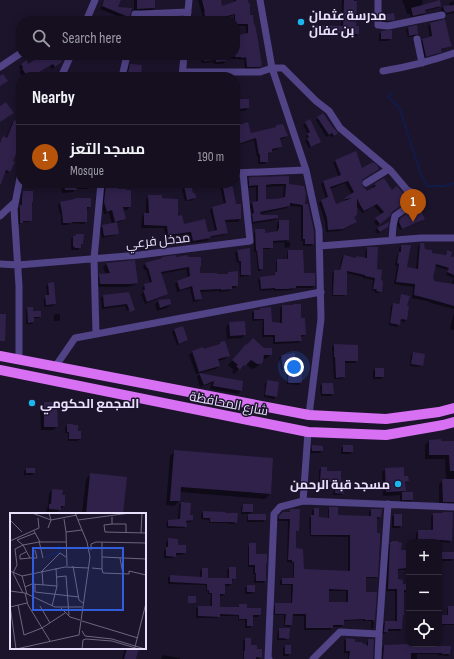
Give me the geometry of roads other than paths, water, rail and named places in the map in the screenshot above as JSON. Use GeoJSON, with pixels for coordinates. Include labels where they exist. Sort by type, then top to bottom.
{"type":"FeatureCollection","features":[{"type":"Feature","properties":{"kind":"main road","name":"شارع المحافظة"},"geometry":{"type":"LineString","coordinates":[[0,356],[309,415],[386,419],[439,412],[454,408]]}},
{"type":"Feature","properties":{"kind":"main road","name":"شارع المحافظة"},"geometry":{"type":"LineString","coordinates":[[0,370],[308,432],[386,435],[454,422]]}},
{"type":"Feature","properties":{"kind":"street"},"geometry":{"type":"LineString","coordinates":[[88,16],[95,0]]}},
{"type":"Feature","properties":{"kind":"street"},"geometry":{"type":"LineString","coordinates":[[188,16],[189,0]]}},
{"type":"Feature","properties":{"kind":"street"},"geometry":{"type":"LineString","coordinates":[[260,0],[272,68],[306,170],[319,230],[321,319],[309,415]]}},
{"type":"Feature","properties":{"kind":"street"},"geometry":{"type":"LineString","coordinates":[[378,0],[378,25],[388,26],[442,15]]}},
{"type":"Feature","properties":{"kind":"street"},"geometry":{"type":"LineString","coordinates":[[135,16],[135,14],[188,12]]}},
{"type":"Feature","properties":{"kind":"street"},"geometry":{"type":"LineString","coordinates":[[417,39],[422,63]]}},
{"type":"Feature","properties":{"kind":"street"},"geometry":{"type":"LineString","coordinates":[[383,71],[422,63],[454,53]]}},
{"type":"Feature","properties":{"kind":"street"},"geometry":{"type":"LineString","coordinates":[[0,67],[16,56]]}},
{"type":"Feature","properties":{"kind":"street"},"geometry":{"type":"LineString","coordinates":[[63,72],[69,60]]}},
{"type":"Feature","properties":{"kind":"street"},"geometry":{"type":"LineString","coordinates":[[123,72],[126,60]]}},
{"type":"Feature","properties":{"kind":"street"},"geometry":{"type":"LineString","coordinates":[[183,72],[184,60]]}},
{"type":"Feature","properties":{"kind":"street"},"geometry":{"type":"LineString","coordinates":[[240,73],[260,72],[272,68],[284,68],[329,111],[340,128],[389,169],[407,190],[417,196],[412,204],[395,216],[392,240]]}},
{"type":"Feature","properties":{"kind":"street"},"geometry":{"type":"LineString","coordinates":[[366,183],[389,169]]}},
{"type":"Feature","properties":{"kind":"street"},"geometry":{"type":"LineString","coordinates":[[243,173],[306,170]]}},
{"type":"Feature","properties":{"kind":"street","name":"مدخل فرعي"},"geometry":{"type":"LineString","coordinates":[[0,264],[18,265],[140,255],[250,242],[243,173]]}},
{"type":"Feature","properties":{"kind":"street"},"geometry":{"type":"LineString","coordinates":[[18,188],[14,209],[19,286],[20,359]]}},
{"type":"Feature","properties":{"kind":"street"},"geometry":{"type":"LineString","coordinates":[[96,334],[94,259],[101,188]]}},
{"type":"Feature","properties":{"kind":"street"},"geometry":{"type":"LineString","coordinates":[[0,216],[15,202]]}},
{"type":"Feature","properties":{"kind":"street"},"geometry":{"type":"LineString","coordinates":[[320,246],[421,238],[454,238]]}},
{"type":"Feature","properties":{"kind":"street"},"geometry":{"type":"LineString","coordinates":[[55,367],[75,338],[321,292]]}},
{"type":"Feature","properties":{"kind":"street"},"geometry":{"type":"LineString","coordinates":[[304,501],[308,432]]}},
{"type":"Feature","properties":{"kind":"street"},"geometry":{"type":"LineString","coordinates":[[269,659],[274,514],[280,507],[304,501],[454,507]]}},
{"type":"Feature","properties":{"kind":"street"},"geometry":{"type":"LineString","coordinates":[[378,659],[388,504]]}},
{"type":"Feature","properties":{"kind":"street"},"geometry":{"type":"LineString","coordinates":[[313,659],[340,632],[379,634]]}},
{"type":"Feature","properties":{"kind":"waterway"},"geometry":{"type":"LineString","coordinates":[[392,92],[388,97],[399,107],[422,177],[427,186],[444,186],[454,183]]}},
{"type":"Feature","properties":{"kind":"place","name":"مدرسة عثمان بن عفان"},"geometry":{"type":"Point","coordinates":[301,22]}},
{"type":"Feature","properties":{"kind":"place","name":"مسجد التعز"},"geometry":{"type":"Point","coordinates":[413,222]}},
{"type":"Feature","properties":{"kind":"place","name":"المجمع الحكومي"},"geometry":{"type":"Point","coordinates":[32,403]}},
{"type":"Feature","properties":{"kind":"place","name":"مسجد قبة الرحمن"},"geometry":{"type":"Point","coordinates":[398,484]}}]}
